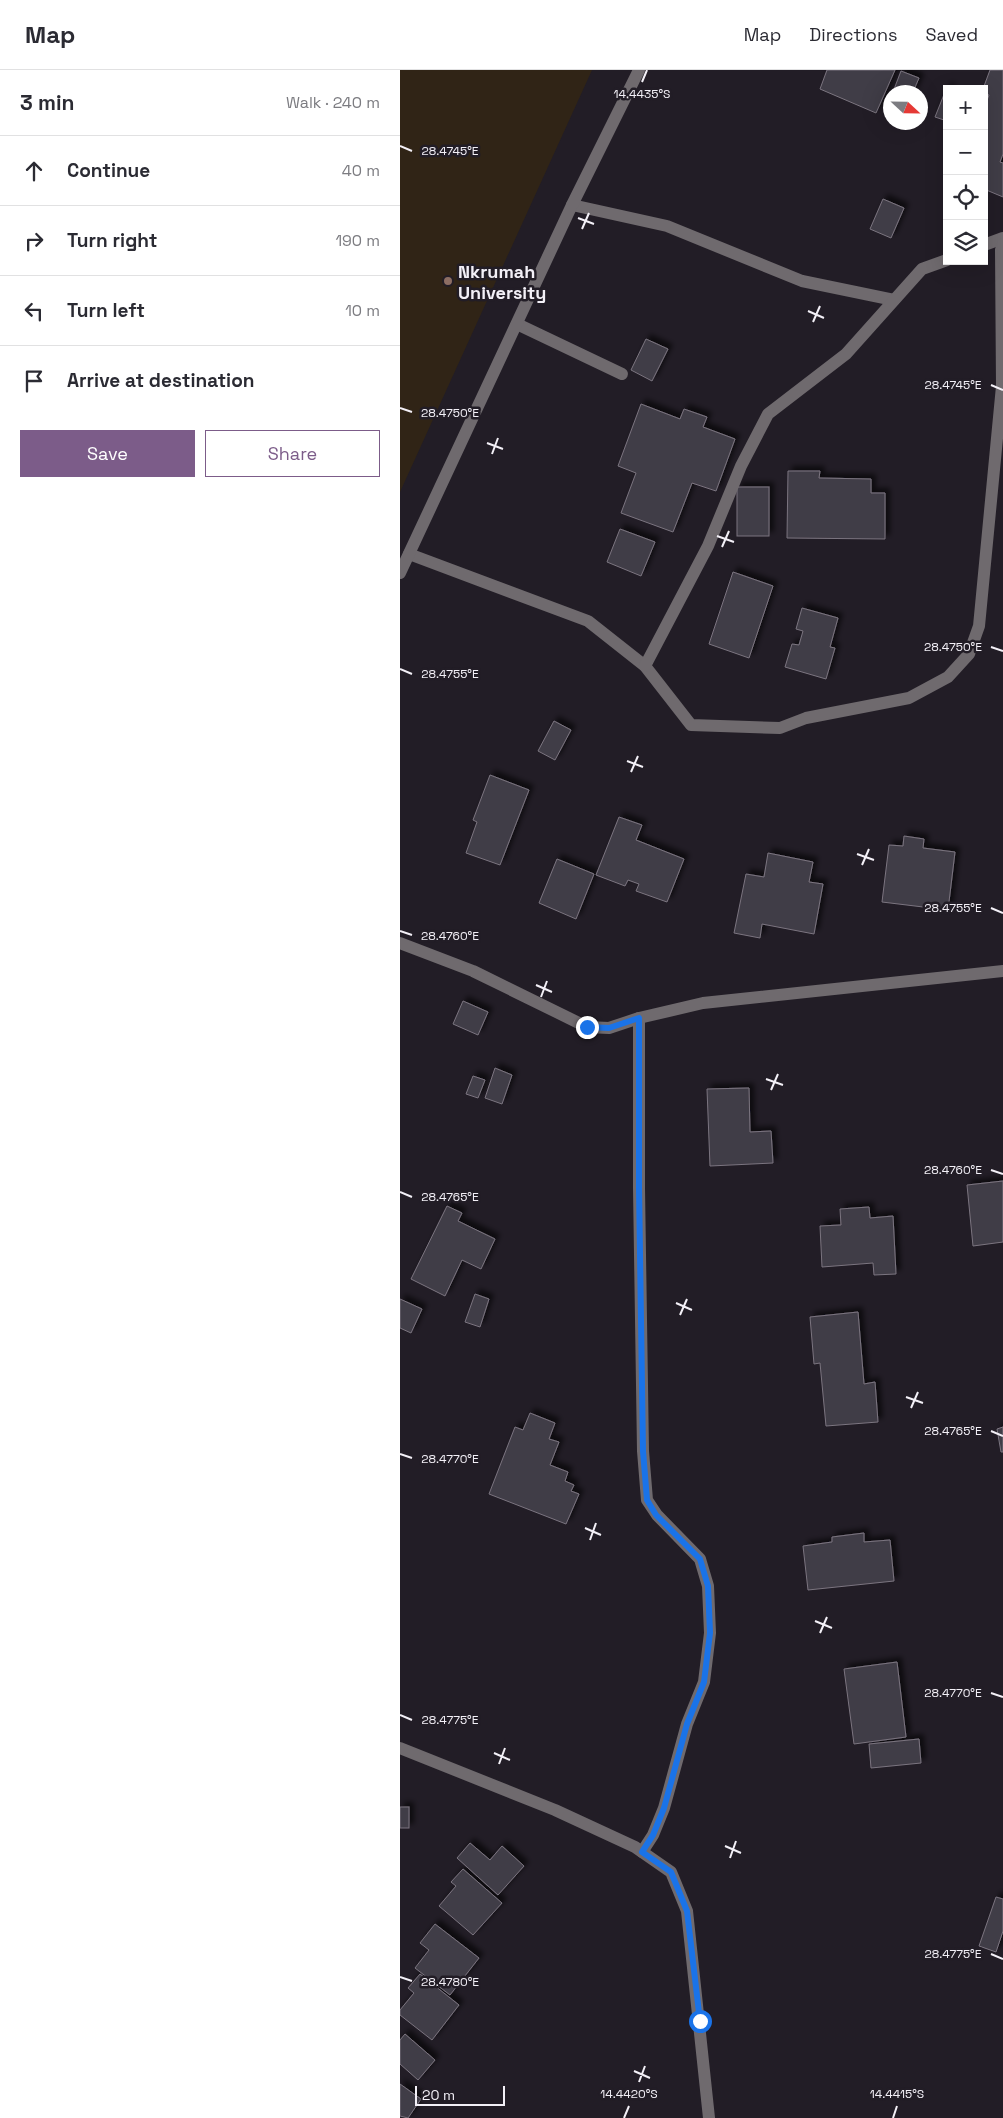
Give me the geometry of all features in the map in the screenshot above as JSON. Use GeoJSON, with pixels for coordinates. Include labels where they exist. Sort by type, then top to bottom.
{"type":"FeatureCollection","features":[{"type":"Feature","properties":{"kind":"street"},"geometry":{"type":"LineString","coordinates":[[400,573],[572,205],[639,70]]}},
{"type":"Feature","properties":{"kind":"street"},"geometry":{"type":"LineString","coordinates":[[572,205],[668,226],[802,282],[894,300]]}},
{"type":"Feature","properties":{"kind":"street"},"geometry":{"type":"LineString","coordinates":[[988,244],[1003,238]]}},
{"type":"Feature","properties":{"kind":"street"},"geometry":{"type":"LineString","coordinates":[[409,554],[588,622],[645,666],[691,725],[780,728],[806,718],[909,698],[948,677],[969,654],[979,626],[1002,386],[1001,250],[1003,244]]}},
{"type":"Feature","properties":{"kind":"street"},"geometry":{"type":"LineString","coordinates":[[645,666],[708,546],[741,466],[768,414],[846,354],[922,269],[943,261]]}},
{"type":"Feature","properties":{"kind":"street"},"geometry":{"type":"LineString","coordinates":[[517,324],[622,374]]}},
{"type":"Feature","properties":{"kind":"street"},"geometry":{"type":"LineString","coordinates":[[400,943],[473,971],[587,1027],[609,1028],[639,1018],[703,1003],[1003,971]]}},
{"type":"Feature","properties":{"kind":"street"},"geometry":{"type":"LineString","coordinates":[[639,1018],[642,1422],[647,1500],[656,1515],[700,1559],[708,1586],[710,1633],[704,1682],[687,1724],[664,1808],[653,1835],[642,1852]]}},
{"type":"Feature","properties":{"kind":"street"},"geometry":{"type":"LineString","coordinates":[[400,1748],[555,1810],[642,1852],[671,1872],[687,1911],[709,2118]]}},
{"type":"Feature","properties":{"kind":"shaded area","name":"Nkrumah University"},"geometry":{"type":"Polygon","coordinates":[[[400,70],[592,70],[400,492],[400,70]]]}},
{"type":"Feature","properties":{"kind":"building"},"geometry":{"type":"Polygon","coordinates":[[[827,70],[895,70],[888,85],[883,85],[883,97],[876,113],[820,89],[827,70]]]}},
{"type":"Feature","properties":{"kind":"building"},"geometry":{"type":"Polygon","coordinates":[[[990,70],[1003,70],[1003,154],[1000,162],[1003,163],[1003,197],[988,191],[989,95],[988,85],[984,85],[990,70]]]}},
{"type":"Feature","properties":{"kind":"building"},"geometry":{"type":"Polygon","coordinates":[[[901,71],[919,78],[916,85],[896,85],[901,71]]]}},
{"type":"Feature","properties":{"kind":"building"},"geometry":{"type":"Polygon","coordinates":[[[943,97],[943,120],[935,117],[943,97]]]}},
{"type":"Feature","properties":{"kind":"building"},"geometry":{"type":"Polygon","coordinates":[[[883,199],[904,208],[891,238],[870,229],[883,199]]]}},
{"type":"Feature","properties":{"kind":"building"},"geometry":{"type":"Polygon","coordinates":[[[646,339],[668,349],[652,381],[631,370],[646,339]]]}},
{"type":"Feature","properties":{"kind":"building"},"geometry":{"type":"Polygon","coordinates":[[[641,404],[680,419],[684,409],[707,417],[703,427],[735,439],[716,491],[692,483],[673,532],[621,513],[636,473],[618,466],[641,404]]]}},
{"type":"Feature","properties":{"kind":"building"},"geometry":{"type":"Polygon","coordinates":[[[788,471],[820,471],[819,478],[871,479],[871,493],[885,493],[885,539],[787,538],[788,471]]]}},
{"type":"Feature","properties":{"kind":"building"},"geometry":{"type":"Polygon","coordinates":[[[737,487],[769,487],[769,536],[737,536],[737,487]]]}},
{"type":"Feature","properties":{"kind":"building"},"geometry":{"type":"Polygon","coordinates":[[[620,529],[655,542],[641,576],[607,562],[620,529]]]}},
{"type":"Feature","properties":{"kind":"building"},"geometry":{"type":"Polygon","coordinates":[[[733,572],[773,586],[749,658],[709,644],[733,572]]]}},
{"type":"Feature","properties":{"kind":"building"},"geometry":{"type":"Polygon","coordinates":[[[802,608],[838,618],[830,647],[835,648],[826,679],[785,667],[792,644],[799,645],[803,631],[796,629],[802,608]]]}},
{"type":"Feature","properties":{"kind":"building"},"geometry":{"type":"Polygon","coordinates":[[[554,721],[571,730],[555,760],[538,751],[554,721]]]}},
{"type":"Feature","properties":{"kind":"building"},"geometry":{"type":"Polygon","coordinates":[[[490,775],[529,790],[500,865],[466,853],[477,822],[473,820],[490,775]]]}},
{"type":"Feature","properties":{"kind":"building"},"geometry":{"type":"Polygon","coordinates":[[[619,817],[642,825],[636,840],[684,859],[667,902],[636,891],[639,884],[628,880],[625,886],[596,875],[619,817]]]}},
{"type":"Feature","properties":{"kind":"building"},"geometry":{"type":"Polygon","coordinates":[[[904,836],[924,839],[923,848],[955,852],[948,910],[882,902],[889,845],[903,846],[904,836]]]}},
{"type":"Feature","properties":{"kind":"building"},"geometry":{"type":"Polygon","coordinates":[[[768,853],[813,862],[809,882],[823,884],[814,934],[762,924],[760,938],[734,933],[746,874],[764,877],[768,853]]]}},
{"type":"Feature","properties":{"kind":"building"},"geometry":{"type":"Polygon","coordinates":[[[557,859],[594,874],[576,919],[539,903],[557,859]]]}},
{"type":"Feature","properties":{"kind":"building"},"geometry":{"type":"Polygon","coordinates":[[[463,1001],[488,1012],[478,1035],[453,1024],[463,1001]]]}},
{"type":"Feature","properties":{"kind":"building"},"geometry":{"type":"Polygon","coordinates":[[[495,1068],[512,1075],[502,1104],[485,1098],[495,1068]]]}},
{"type":"Feature","properties":{"kind":"building"},"geometry":{"type":"Polygon","coordinates":[[[473,1076],[485,1080],[478,1098],[466,1094],[473,1076]]]}},
{"type":"Feature","properties":{"kind":"building"},"geometry":{"type":"Polygon","coordinates":[[[749,1088],[750,1132],[771,1131],[773,1163],[710,1166],[707,1089],[749,1088]]]}},
{"type":"Feature","properties":{"kind":"building"},"geometry":{"type":"Polygon","coordinates":[[[1003,1181],[1003,1242],[973,1246],[967,1185],[1003,1181]]]}},
{"type":"Feature","properties":{"kind":"building"},"geometry":{"type":"Polygon","coordinates":[[[447,1206],[462,1213],[458,1221],[495,1239],[481,1269],[462,1260],[445,1296],[411,1279],[447,1206]]]}},
{"type":"Feature","properties":{"kind":"building"},"geometry":{"type":"Polygon","coordinates":[[[869,1207],[870,1218],[893,1216],[896,1274],[874,1275],[873,1263],[822,1267],[820,1226],[841,1225],[840,1209],[869,1207]]]}},
{"type":"Feature","properties":{"kind":"building"},"geometry":{"type":"Polygon","coordinates":[[[475,1294],[489,1299],[480,1327],[465,1322],[475,1294]]]}},
{"type":"Feature","properties":{"kind":"building"},"geometry":{"type":"Polygon","coordinates":[[[400,1299],[422,1309],[411,1333],[400,1328],[400,1299]]]}},
{"type":"Feature","properties":{"kind":"building"},"geometry":{"type":"Polygon","coordinates":[[[858,1312],[864,1384],[875,1382],[878,1422],[826,1426],[820,1363],[814,1364],[810,1317],[858,1312]]]}},
{"type":"Feature","properties":{"kind":"building"},"geometry":{"type":"Polygon","coordinates":[[[530,1413],[555,1423],[549,1439],[559,1442],[550,1465],[568,1472],[565,1481],[574,1485],[571,1491],[579,1494],[566,1524],[489,1494],[515,1427],[523,1430],[530,1413]]]}},
{"type":"Feature","properties":{"kind":"building"},"geometry":{"type":"Polygon","coordinates":[[[1003,1427],[1003,1452],[1001,1452],[997,1429],[1003,1427]]]}},
{"type":"Feature","properties":{"kind":"building"},"geometry":{"type":"Polygon","coordinates":[[[864,1533],[864,1542],[890,1540],[894,1581],[808,1590],[803,1546],[832,1542],[832,1537],[864,1533]]]}},
{"type":"Feature","properties":{"kind":"building"},"geometry":{"type":"Polygon","coordinates":[[[897,1662],[906,1737],[854,1744],[844,1669],[897,1662]]]}},
{"type":"Feature","properties":{"kind":"building"},"geometry":{"type":"Polygon","coordinates":[[[919,1739],[921,1763],[871,1768],[869,1744],[919,1739]]]}},
{"type":"Feature","properties":{"kind":"building"},"geometry":{"type":"Polygon","coordinates":[[[400,1807],[409,1807],[409,1828],[400,1828],[400,1807]]]}},
{"type":"Feature","properties":{"kind":"building"},"geometry":{"type":"Polygon","coordinates":[[[470,1843],[490,1860],[502,1846],[524,1866],[498,1895],[457,1858],[470,1843]]]}},
{"type":"Feature","properties":{"kind":"building"},"geometry":{"type":"Polygon","coordinates":[[[463,1869],[502,1903],[473,1935],[439,1906],[456,1886],[451,1882],[463,1869]]]}},
{"type":"Feature","properties":{"kind":"building"},"geometry":{"type":"Polygon","coordinates":[[[996,1897],[1003,1899],[1003,1931],[996,1952],[979,1946],[996,1897]]]}},
{"type":"Feature","properties":{"kind":"building"},"geometry":{"type":"Polygon","coordinates":[[[435,1924],[479,1958],[450,1995],[415,1968],[429,1950],[420,1943],[435,1924]]]}},
{"type":"Feature","properties":{"kind":"building"},"geometry":{"type":"Polygon","coordinates":[[[420,1974],[459,2005],[432,2040],[400,2015],[400,2010],[414,1993],[408,1988],[420,1974]]]}},
{"type":"Feature","properties":{"kind":"building"},"geometry":{"type":"Polygon","coordinates":[[[405,2034],[435,2060],[418,2080],[400,2064],[400,2040],[405,2034]]]}},
{"type":"Feature","properties":{"kind":"building"},"geometry":{"type":"Polygon","coordinates":[[[400,2084],[421,2099],[408,2118],[400,2116],[400,2084]]]}},
{"type":"Feature","properties":{"kind":"place","name":"Nkrumah University"},"geometry":{"type":"Point","coordinates":[448,281]}},
{"type":"Feature","properties":{"kind":"route"},"geometry":{"type":"LineString","coordinates":[[587,1027],[609,1028],[639,1018],[639,1188],[643,1451],[647,1500],[656,1515],[700,1559],[708,1586],[710,1633],[704,1682],[687,1724],[674,1765],[664,1808],[653,1835],[642,1852],[671,1872],[687,1911],[700,2021]]}}]}
